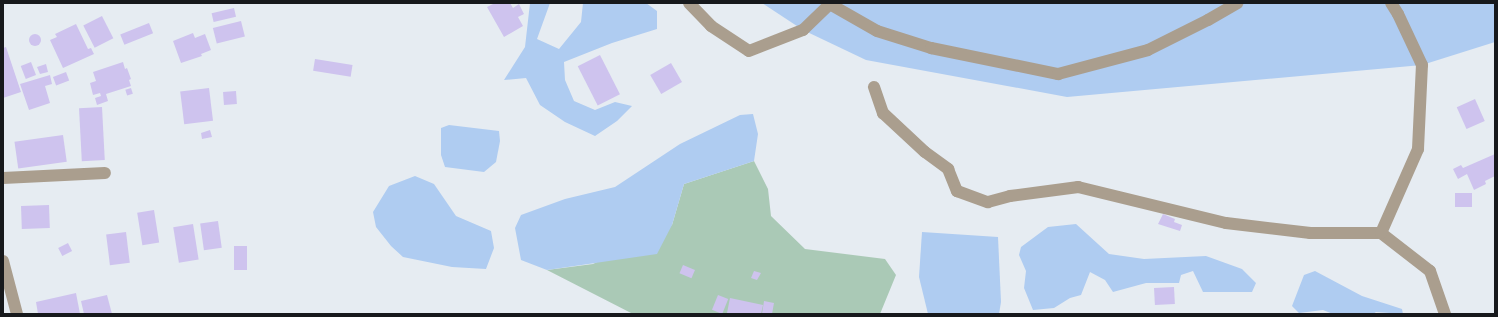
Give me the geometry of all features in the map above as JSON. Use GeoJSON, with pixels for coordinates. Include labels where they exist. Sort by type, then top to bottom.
{"type":"FeatureCollection","features":[{"type":"Feature","properties":{"kind":"street"},"geometry":{"type":"LineString","coordinates":[[689,3],[711,26],[749,51],[803,30],[829,4],[884,33],[931,48],[1058,74],[1148,50],[1208,20],[1236,3]]}},
{"type":"Feature","properties":{"kind":"street"},"geometry":{"type":"LineString","coordinates":[[1381,233],[1418,149],[1422,65],[1398,14],[1391,3]]}},
{"type":"Feature","properties":{"kind":"street"},"geometry":{"type":"LineString","coordinates":[[874,87],[883,112],[925,152],[948,169],[957,191],[988,202],[1010,196],[1078,187],[1226,223],[1310,233],[1381,233],[1430,271],[1445,314]]}},
{"type":"Feature","properties":{"kind":"street"},"geometry":{"type":"LineString","coordinates":[[3,178],[105,173]]}},
{"type":"Feature","properties":{"kind":"street"},"geometry":{"type":"LineString","coordinates":[[3,261],[17,314]]}},
{"type":"Feature","properties":{"kind":"green space"},"geometry":{"type":"Polygon","coordinates":[[[754,161],[768,189],[771,216],[805,249],[885,259],[896,275],[880,314],[633,314],[547,270],[593,264],[672,225],[684,184],[754,161]]]}},
{"type":"Feature","properties":{"kind":"water"},"geometry":{"type":"Polygon","coordinates":[[[530,3],[550,3],[537,39],[559,49],[581,22],[583,3],[646,3],[657,11],[657,29],[612,43],[564,62],[565,80],[574,101],[595,110],[615,102],[632,106],[617,121],[595,136],[565,122],[540,105],[526,78],[504,80],[525,47],[530,3]]]}},
{"type":"Feature","properties":{"kind":"water"},"geometry":{"type":"Polygon","coordinates":[[[762,3],[1495,3],[1495,42],[1422,65],[1067,97],[866,60],[803,30],[762,3]]]}},
{"type":"Feature","properties":{"kind":"water"},"geometry":{"type":"Polygon","coordinates":[[[753,114],[758,134],[754,161],[684,184],[672,225],[657,254],[547,270],[521,260],[515,228],[521,215],[565,199],[615,187],[680,144],[740,115],[753,114]]]}},
{"type":"Feature","properties":{"kind":"water"},"geometry":{"type":"Polygon","coordinates":[[[449,125],[499,131],[500,141],[496,162],[484,172],[445,167],[441,155],[441,128],[449,125]]]}},
{"type":"Feature","properties":{"kind":"water"},"geometry":{"type":"Polygon","coordinates":[[[415,176],[434,184],[456,216],[491,231],[494,248],[486,269],[452,267],[403,257],[391,246],[376,227],[373,212],[389,186],[415,176]]]}},
{"type":"Feature","properties":{"kind":"water"},"geometry":{"type":"Polygon","coordinates":[[[1076,224],[1109,254],[1144,259],[1206,256],[1242,269],[1256,283],[1252,292],[1203,292],[1193,271],[1181,275],[1179,283],[1146,283],[1113,292],[1105,280],[1090,272],[1081,295],[1070,298],[1054,308],[1033,310],[1024,288],[1026,271],[1019,255],[1021,247],[1048,227],[1076,224]]]}},
{"type":"Feature","properties":{"kind":"water"},"geometry":{"type":"Polygon","coordinates":[[[922,232],[998,237],[1001,302],[999,314],[928,314],[919,277],[922,232]]]}},
{"type":"Feature","properties":{"kind":"water"},"geometry":{"type":"Polygon","coordinates":[[[1315,271],[1362,296],[1402,309],[1403,314],[1376,312],[1373,314],[1333,314],[1323,310],[1299,313],[1292,306],[1304,275],[1315,271]]]}},
{"type":"Feature","properties":{"kind":"building"},"geometry":{"type":"Polygon","coordinates":[[[495,3],[510,3],[513,8],[519,4],[524,14],[518,17],[523,26],[504,37],[487,7],[495,3]]]}},
{"type":"Feature","properties":{"kind":"building"},"geometry":{"type":"Polygon","coordinates":[[[234,8],[236,17],[214,22],[212,13],[234,8]]]}},
{"type":"Feature","properties":{"kind":"building"},"geometry":{"type":"Polygon","coordinates":[[[102,16],[113,38],[95,48],[83,26],[102,16]]]}},
{"type":"Feature","properties":{"kind":"building"},"geometry":{"type":"Polygon","coordinates":[[[241,21],[245,37],[217,44],[213,28],[241,21]]]}},
{"type":"Feature","properties":{"kind":"building"},"geometry":{"type":"Polygon","coordinates":[[[149,23],[153,33],[124,45],[120,35],[149,23]]]}},
{"type":"Feature","properties":{"kind":"building"},"geometry":{"type":"Polygon","coordinates":[[[76,24],[88,49],[91,48],[94,54],[63,68],[50,40],[57,37],[55,34],[76,24]]]}},
{"type":"Feature","properties":{"kind":"building"},"geometry":{"type":"Polygon","coordinates":[[[193,33],[195,38],[205,34],[211,50],[201,54],[202,56],[181,63],[173,41],[193,33]]]}},
{"type":"Feature","properties":{"kind":"building"},"geometry":{"type":"Polygon","coordinates":[[[33,34],[37,34],[41,40],[37,46],[33,46],[29,42],[29,38],[33,34]]]}},
{"type":"Feature","properties":{"kind":"building"},"geometry":{"type":"Polygon","coordinates":[[[6,47],[21,92],[3,98],[3,48],[6,47]]]}},
{"type":"Feature","properties":{"kind":"building"},"geometry":{"type":"Polygon","coordinates":[[[600,55],[620,94],[598,106],[578,66],[600,55]]]}},
{"type":"Feature","properties":{"kind":"building"},"geometry":{"type":"Polygon","coordinates":[[[315,59],[353,65],[351,77],[313,71],[315,59]]]}},
{"type":"Feature","properties":{"kind":"building"},"geometry":{"type":"Polygon","coordinates":[[[31,62],[36,75],[26,79],[21,66],[31,62]]]}},
{"type":"Feature","properties":{"kind":"building"},"geometry":{"type":"Polygon","coordinates":[[[123,62],[131,79],[129,80],[131,86],[106,94],[108,101],[97,105],[95,98],[101,96],[100,93],[93,95],[90,83],[96,81],[93,72],[123,62]]]}},
{"type":"Feature","properties":{"kind":"building"},"geometry":{"type":"Polygon","coordinates":[[[671,63],[682,82],[661,94],[650,75],[671,63]]]}},
{"type":"Feature","properties":{"kind":"building"},"geometry":{"type":"Polygon","coordinates":[[[46,64],[48,72],[40,74],[37,67],[46,64]]]}},
{"type":"Feature","properties":{"kind":"building"},"geometry":{"type":"Polygon","coordinates":[[[66,72],[69,80],[56,85],[53,77],[66,72]]]}},
{"type":"Feature","properties":{"kind":"building"},"geometry":{"type":"Polygon","coordinates":[[[50,75],[52,84],[45,86],[50,103],[29,110],[20,84],[50,75]]]}},
{"type":"Feature","properties":{"kind":"building"},"geometry":{"type":"Polygon","coordinates":[[[131,88],[133,94],[127,96],[125,90],[131,88]]]}},
{"type":"Feature","properties":{"kind":"building"},"geometry":{"type":"Polygon","coordinates":[[[209,88],[213,121],[184,124],[180,92],[209,88]]]}},
{"type":"Feature","properties":{"kind":"building"},"geometry":{"type":"Polygon","coordinates":[[[236,91],[237,104],[224,105],[223,92],[236,91]]]}},
{"type":"Feature","properties":{"kind":"building"},"geometry":{"type":"Polygon","coordinates":[[[1475,99],[1485,121],[1466,129],[1457,107],[1475,99]]]}},
{"type":"Feature","properties":{"kind":"building"},"geometry":{"type":"Polygon","coordinates":[[[102,107],[105,160],[82,161],[79,108],[102,107]]]}},
{"type":"Feature","properties":{"kind":"building"},"geometry":{"type":"Polygon","coordinates":[[[210,130],[212,137],[202,139],[201,133],[210,130]]]}},
{"type":"Feature","properties":{"kind":"building"},"geometry":{"type":"Polygon","coordinates":[[[63,135],[67,162],[18,169],[14,142],[63,135]]]}},
{"type":"Feature","properties":{"kind":"building"},"geometry":{"type":"Polygon","coordinates":[[[1495,154],[1495,176],[1485,181],[1486,184],[1474,190],[1467,174],[1458,179],[1453,169],[1461,165],[1463,168],[1495,154]]]}},
{"type":"Feature","properties":{"kind":"building"},"geometry":{"type":"Polygon","coordinates":[[[1455,193],[1472,193],[1472,207],[1455,207],[1455,193]]]}},
{"type":"Feature","properties":{"kind":"building"},"geometry":{"type":"Polygon","coordinates":[[[49,205],[50,228],[22,229],[21,206],[49,205]]]}},
{"type":"Feature","properties":{"kind":"building"},"geometry":{"type":"Polygon","coordinates":[[[154,210],[159,243],[142,245],[137,213],[154,210]]]}},
{"type":"Feature","properties":{"kind":"building"},"geometry":{"type":"Polygon","coordinates":[[[1163,214],[1175,219],[1174,222],[1182,225],[1180,231],[1158,224],[1163,214]]]}},
{"type":"Feature","properties":{"kind":"building"},"geometry":{"type":"Polygon","coordinates":[[[218,221],[222,248],[204,250],[200,224],[218,221]]]}},
{"type":"Feature","properties":{"kind":"building"},"geometry":{"type":"Polygon","coordinates":[[[193,224],[199,260],[179,263],[173,227],[193,224]]]}},
{"type":"Feature","properties":{"kind":"building"},"geometry":{"type":"Polygon","coordinates":[[[126,232],[130,263],[110,265],[106,234],[126,232]]]}},
{"type":"Feature","properties":{"kind":"building"},"geometry":{"type":"Polygon","coordinates":[[[68,243],[72,251],[62,256],[58,248],[68,243]]]}},
{"type":"Feature","properties":{"kind":"building"},"geometry":{"type":"Polygon","coordinates":[[[234,246],[247,246],[247,270],[234,270],[234,246]]]}},
{"type":"Feature","properties":{"kind":"building"},"geometry":{"type":"Polygon","coordinates":[[[683,265],[695,270],[691,278],[679,273],[683,265]]]}},
{"type":"Feature","properties":{"kind":"building"},"geometry":{"type":"Polygon","coordinates":[[[754,271],[761,273],[757,280],[751,278],[754,271]]]}},
{"type":"Feature","properties":{"kind":"building"},"geometry":{"type":"Polygon","coordinates":[[[1174,287],[1175,304],[1155,305],[1154,288],[1174,287]]]}},
{"type":"Feature","properties":{"kind":"building"},"geometry":{"type":"Polygon","coordinates":[[[76,293],[80,314],[38,314],[36,302],[76,293]]]}},
{"type":"Feature","properties":{"kind":"building"},"geometry":{"type":"Polygon","coordinates":[[[107,295],[112,314],[84,314],[81,301],[107,295]]]}},
{"type":"Feature","properties":{"kind":"building"},"geometry":{"type":"Polygon","coordinates":[[[718,295],[728,299],[722,314],[712,310],[718,295]]]}},
{"type":"Feature","properties":{"kind":"building"},"geometry":{"type":"Polygon","coordinates":[[[730,298],[763,305],[761,314],[727,313],[730,298]]]}},
{"type":"Feature","properties":{"kind":"building"},"geometry":{"type":"Polygon","coordinates":[[[764,301],[774,303],[772,314],[762,314],[764,301]]]}}]}
